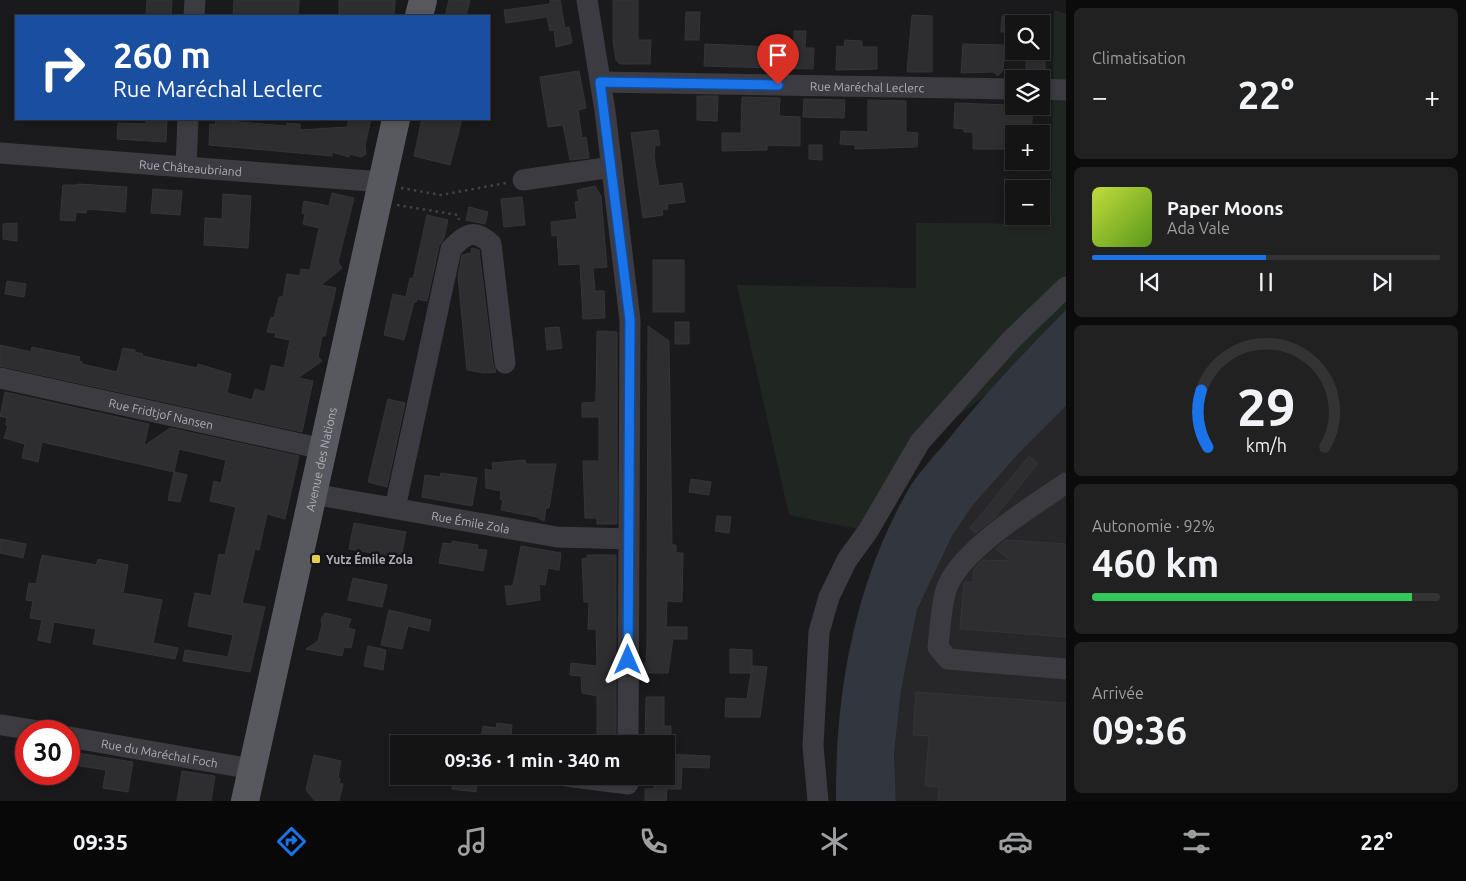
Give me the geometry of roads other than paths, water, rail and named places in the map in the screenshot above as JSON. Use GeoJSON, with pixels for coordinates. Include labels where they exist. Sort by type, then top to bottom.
{"type":"FeatureCollection","features":[{"type":"Feature","properties":{"kind":"main road"},"geometry":{"type":"LineString","coordinates":[[419,15],[423,0]]}},
{"type":"Feature","properties":{"kind":"main road","name":"Avenue des Nations"},"geometry":{"type":"LineString","coordinates":[[245,801],[396,120]]}},
{"type":"Feature","properties":{"kind":"street"},"geometry":{"type":"LineString","coordinates":[[194,15],[195,0]]}},
{"type":"Feature","properties":{"kind":"street"},"geometry":{"type":"LineString","coordinates":[[587,0],[612,167],[630,320],[628,735]]}},
{"type":"Feature","properties":{"kind":"street","name":"Rue Maréchal Leclerc"},"geometry":{"type":"LineString","coordinates":[[600,82],[1005,89]]}},
{"type":"Feature","properties":{"kind":"street"},"geometry":{"type":"LineString","coordinates":[[1050,89],[1066,90]]}},
{"type":"Feature","properties":{"kind":"street"},"geometry":{"type":"LineString","coordinates":[[186,167],[188,120]]}},
{"type":"Feature","properties":{"kind":"street","name":"Rue Châteaubriand"},"geometry":{"type":"LineString","coordinates":[[0,154],[186,167],[380,191]]}},
{"type":"Feature","properties":{"kind":"street"},"geometry":{"type":"LineString","coordinates":[[523,180],[612,167]]}},
{"type":"Feature","properties":{"kind":"street"},"geometry":{"type":"LineString","coordinates":[[395,508],[451,249],[461,238],[473,234],[482,236],[490,244],[505,363]]}},
{"type":"Feature","properties":{"kind":"street"},"geometry":{"type":"LineString","coordinates":[[818,801],[813,746],[819,632],[829,597],[847,560],[868,531],[920,442],[1010,340],[1066,287]]}},
{"type":"Feature","properties":{"kind":"street","name":"Rue Fridtjof Nansen"},"geometry":{"type":"LineString","coordinates":[[0,378],[323,449]]}},
{"type":"Feature","properties":{"kind":"street"},"geometry":{"type":"LineString","coordinates":[[1066,483],[997,532],[961,562],[946,589],[938,647],[948,659],[1066,669]]}},
{"type":"Feature","properties":{"kind":"street","name":"Rue Émile Zola"},"geometry":{"type":"LineString","coordinates":[[313,494],[558,537],[629,539]]}},
{"type":"Feature","properties":{"kind":"street"},"geometry":{"type":"LineString","coordinates":[[2,725],[15,727]]}},
{"type":"Feature","properties":{"kind":"street","name":"Rue du Maréchal Foch"},"geometry":{"type":"LineString","coordinates":[[80,738],[252,769]]}},
{"type":"Feature","properties":{"kind":"place","name":"Yutz Émile Zola"},"geometry":{"type":"Point","coordinates":[316,559]}}]}
